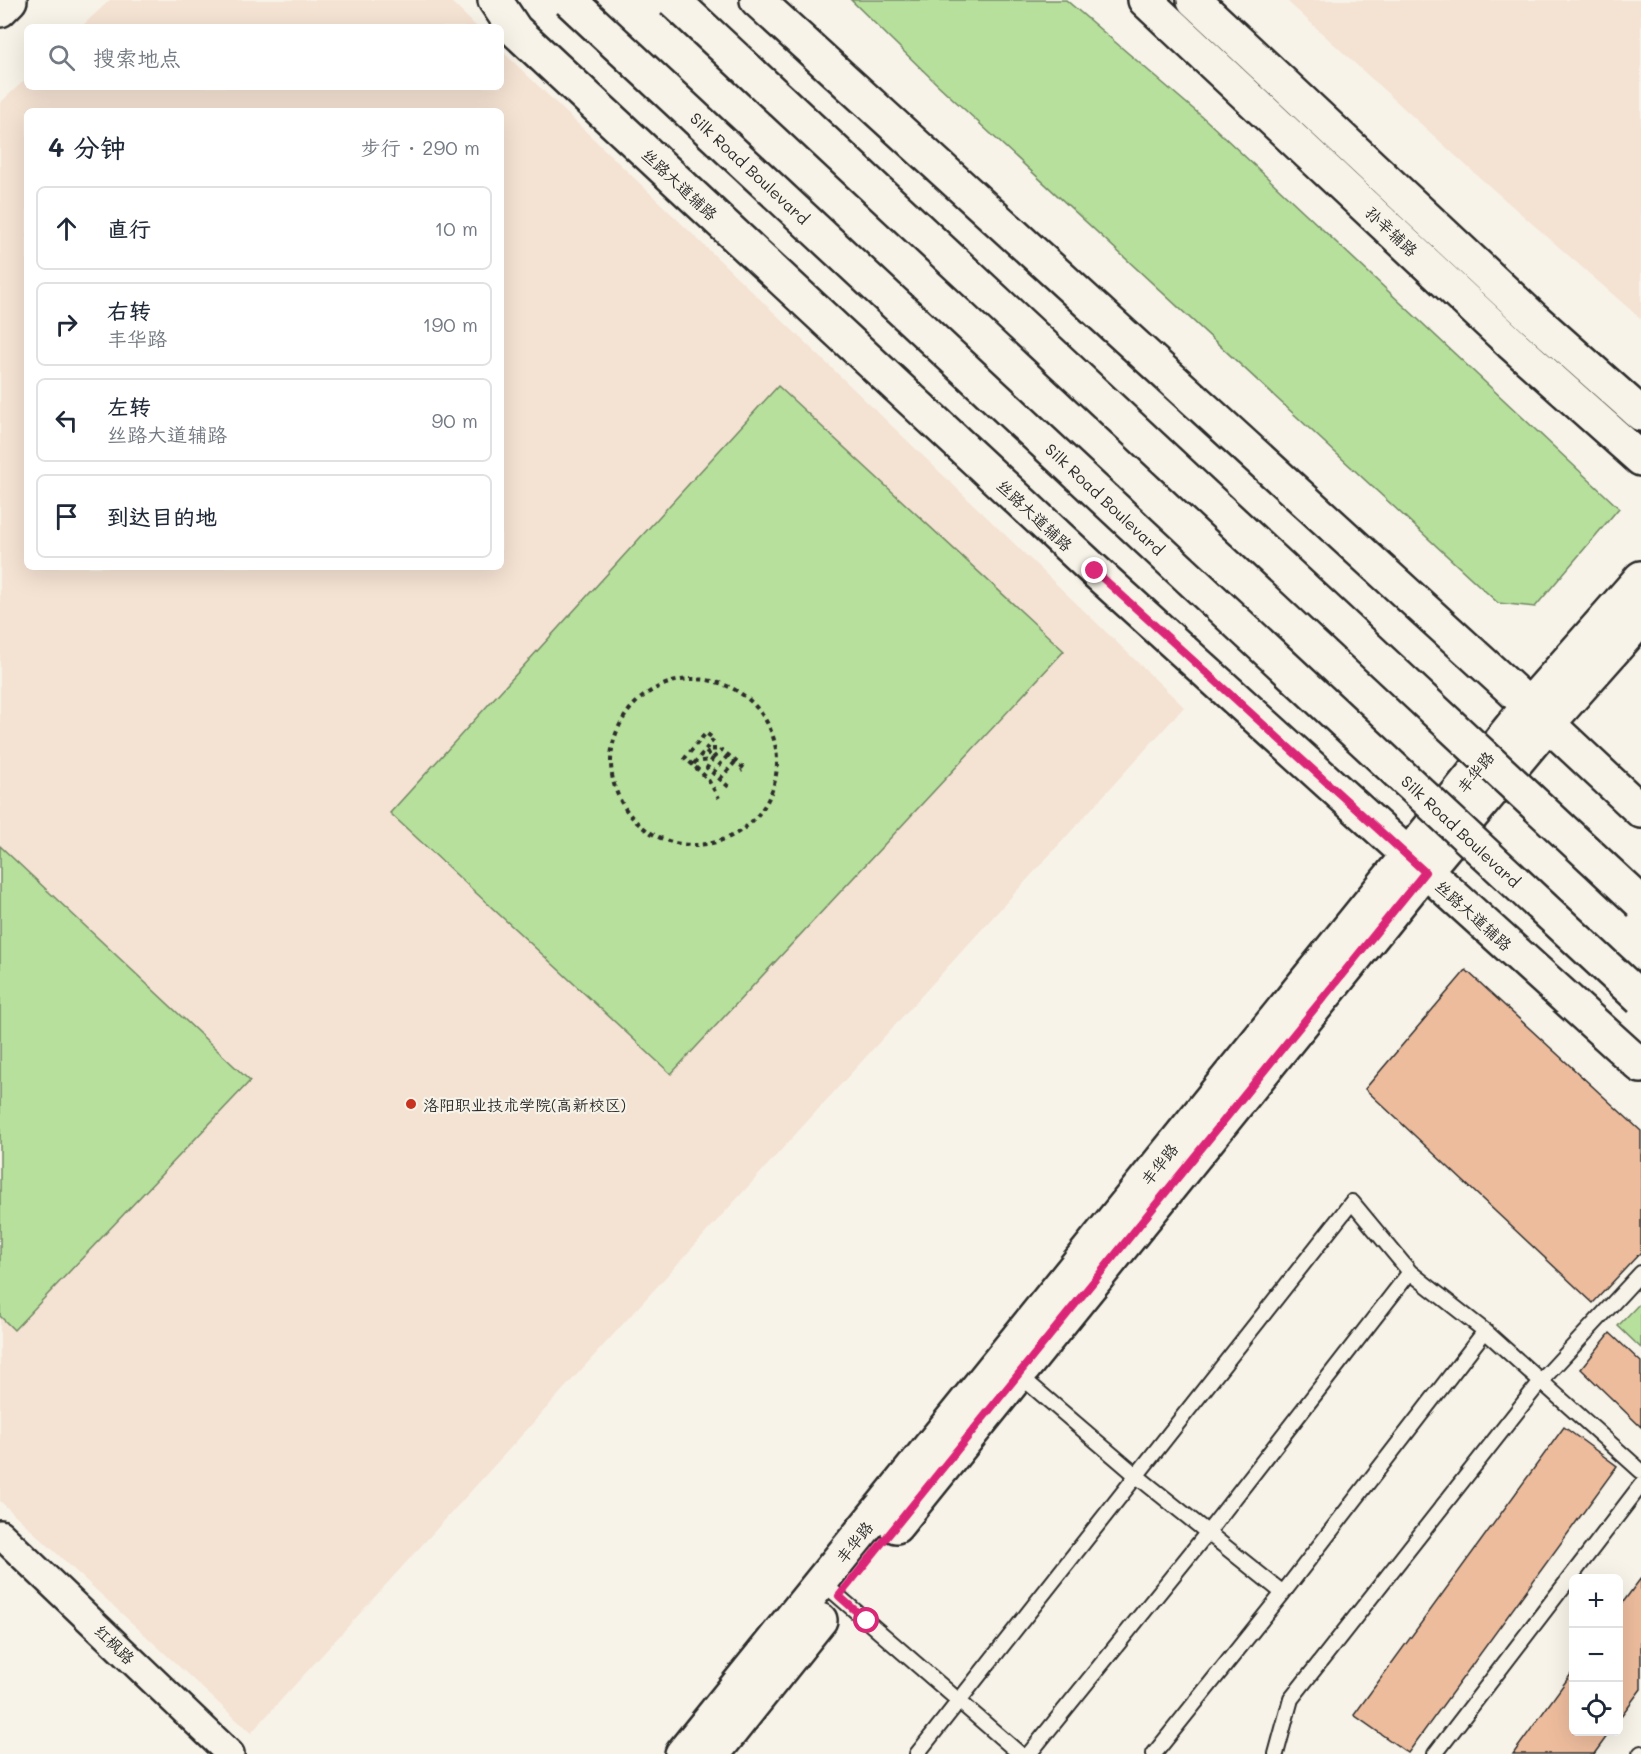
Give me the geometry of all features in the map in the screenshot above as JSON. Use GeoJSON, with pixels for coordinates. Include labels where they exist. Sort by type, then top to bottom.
{"type":"FeatureCollection","features":[{"type":"Feature","properties":{"kind":"main road"},"geometry":{"type":"LineString","coordinates":[[0,9],[10,0]]}},
{"type":"Feature","properties":{"kind":"main road","name":"丝路大道辅路"},"geometry":{"type":"LineString","coordinates":[[495,0],[515,30],[1095,571],[1641,1066]]}},
{"type":"Feature","properties":{"kind":"main road","name":"Silk Road Boulevard"},"geometry":{"type":"LineString","coordinates":[[569,0],[1641,999]]}},
{"type":"Feature","properties":{"kind":"main road"},"geometry":{"type":"LineString","coordinates":[[674,0],[1641,903]]}},
{"type":"Feature","properties":{"kind":"main road"},"geometry":{"type":"LineString","coordinates":[[757,0],[1538,714],[1641,811]]}},
{"type":"Feature","properties":{"kind":"main road","name":"孙辛辅路"},"geometry":{"type":"LineString","coordinates":[[1145,0],[1502,335],[1641,459]]}},
{"type":"Feature","properties":{"kind":"main road","name":"孙辛辅路"},"geometry":{"type":"LineString","coordinates":[[1194,0],[1524,310],[1641,414]]}},
{"type":"Feature","properties":{"kind":"main road","name":"丰华路"},"geometry":{"type":"LineString","coordinates":[[681,1754],[830,1589],[1538,714],[1641,578]]}},
{"type":"Feature","properties":{"kind":"main road","name":"丰华路"},"geometry":{"type":"LineString","coordinates":[[1538,714],[1641,619]]}},
{"type":"Feature","properties":{"kind":"main road","name":"丰华路"},"geometry":{"type":"LineString","coordinates":[[712,1754],[830,1589]]}},
{"type":"Feature","properties":{"kind":"street","name":"红枫路"},"geometry":{"type":"LineString","coordinates":[[0,1534],[230,1754]]}},
{"type":"Feature","properties":{"kind":"lane"},"geometry":{"type":"LineString","coordinates":[[917,1754],[1352,1202],[1410,1272],[1485,1330],[1641,1472]]}},
{"type":"Feature","properties":{"kind":"lane"},"geometry":{"type":"LineString","coordinates":[[1029,1754],[1208,1532],[1410,1272]]}},
{"type":"Feature","properties":{"kind":"lane"},"geometry":{"type":"LineString","coordinates":[[1276,1754],[1291,1699],[1541,1381],[1641,1273]]}},
{"type":"Feature","properties":{"kind":"lane"},"geometry":{"type":"LineString","coordinates":[[1154,1754],[1283,1593],[1485,1330]]}},
{"type":"Feature","properties":{"kind":"lane"},"geometry":{"type":"LineString","coordinates":[[1009,1367],[1137,1476],[1283,1593]]}},
{"type":"Feature","properties":{"kind":"lane"},"geometry":{"type":"LineString","coordinates":[[1435,1754],[1641,1485]]}},
{"type":"Feature","properties":{"kind":"lane"},"geometry":{"type":"LineString","coordinates":[[830,1589],[1020,1754]]}},
{"type":"Feature","properties":{"kind":"path"},"geometry":{"type":"LineString","coordinates":[[690,679],[716,681],[740,692],[760,710],[773,732],[778,758],[775,784],[764,808],[747,828],[721,842],[692,847],[664,841],[639,826],[621,803],[611,776],[611,747],[622,720],[641,698],[664,684],[690,679]]}},
{"type":"Feature","properties":{"kind":"path"},"geometry":{"type":"LineString","coordinates":[[693,765],[714,739],[706,733],[685,758],[707,778],[718,798]]}},
{"type":"Feature","properties":{"kind":"path"},"geometry":{"type":"LineString","coordinates":[[713,758],[714,747]]}},
{"type":"Feature","properties":{"kind":"path"},"geometry":{"type":"LineString","coordinates":[[729,787],[707,768],[713,758],[722,750],[745,769],[741,771]]}},
{"type":"Feature","properties":{"kind":"path"},"geometry":{"type":"LineString","coordinates":[[706,752],[713,758]]}},
{"type":"Feature","properties":{"kind":"path"},"geometry":{"type":"LineString","coordinates":[[713,773],[728,755]]}},
{"type":"Feature","properties":{"kind":"path"},"geometry":{"type":"LineString","coordinates":[[702,761],[713,758]]}},
{"type":"Feature","properties":{"kind":"path"},"geometry":{"type":"LineString","coordinates":[[720,779],[736,761]]}},
{"type":"Feature","properties":{"kind":"shaded area"},"geometry":{"type":"Polygon","coordinates":[[[110,0],[449,0],[474,24],[84,24],[110,0]]]}},
{"type":"Feature","properties":{"kind":"shaded area"},"geometry":{"type":"Polygon","coordinates":[[[1286,0],[1641,0],[1641,319],[1470,169],[1286,0]]]}},
{"type":"Feature","properties":{"kind":"shaded area","name":"洛阳职业技术学院(高新校区)"},"geometry":{"type":"Polygon","coordinates":[[[504,53],[1184,707],[251,1733],[0,1501],[0,103],[24,81],[24,90],[504,90],[504,53]]]}},
{"type":"Feature","properties":{"kind":"green space"},"geometry":{"type":"Polygon","coordinates":[[[851,0],[1066,0],[1206,120],[1619,508],[1535,607],[1498,603],[937,84],[851,0]]]}},
{"type":"Feature","properties":{"kind":"green space"},"geometry":{"type":"Polygon","coordinates":[[[778,386],[1064,651],[671,1074],[390,813],[778,386]]]}},
{"type":"Feature","properties":{"kind":"green space"},"geometry":{"type":"Polygon","coordinates":[[[0,846],[250,1081],[14,1330],[0,1316],[0,846]]]}},
{"type":"Feature","properties":{"kind":"green space"},"geometry":{"type":"Polygon","coordinates":[[[1641,1302],[1641,1348],[1618,1326],[1641,1302]]]}},
{"type":"Feature","properties":{"kind":"building"},"geometry":{"type":"Polygon","coordinates":[[[1466,970],[1641,1131],[1641,1252],[1593,1303],[1365,1089],[1466,970]]]}},
{"type":"Feature","properties":{"kind":"building"},"geometry":{"type":"Polygon","coordinates":[[[1610,1333],[1641,1362],[1641,1427],[1581,1369],[1610,1333]]]}},
{"type":"Feature","properties":{"kind":"building"},"geometry":{"type":"Polygon","coordinates":[[[1564,1427],[1617,1466],[1408,1753],[1354,1715],[1564,1427]]]}},
{"type":"Feature","properties":{"kind":"building"},"geometry":{"type":"Polygon","coordinates":[[[1641,1578],[1641,1689],[1623,1713],[1623,1628],[1623,1602],[1641,1578]]]}},
{"type":"Feature","properties":{"kind":"building"},"geometry":{"type":"Polygon","coordinates":[[[1569,1677],[1569,1736],[1607,1736],[1594,1754],[1513,1754],[1569,1677]]]}},
{"type":"Feature","properties":{"kind":"place","name":"洛阳职业技术学院(高新校区)"},"geometry":{"type":"Point","coordinates":[411,1104]}},
{"type":"Feature","properties":{"kind":"route"},"geometry":{"type":"LineString","coordinates":[[867,1621],[839,1596],[1425,872],[1095,571]]}}]}
